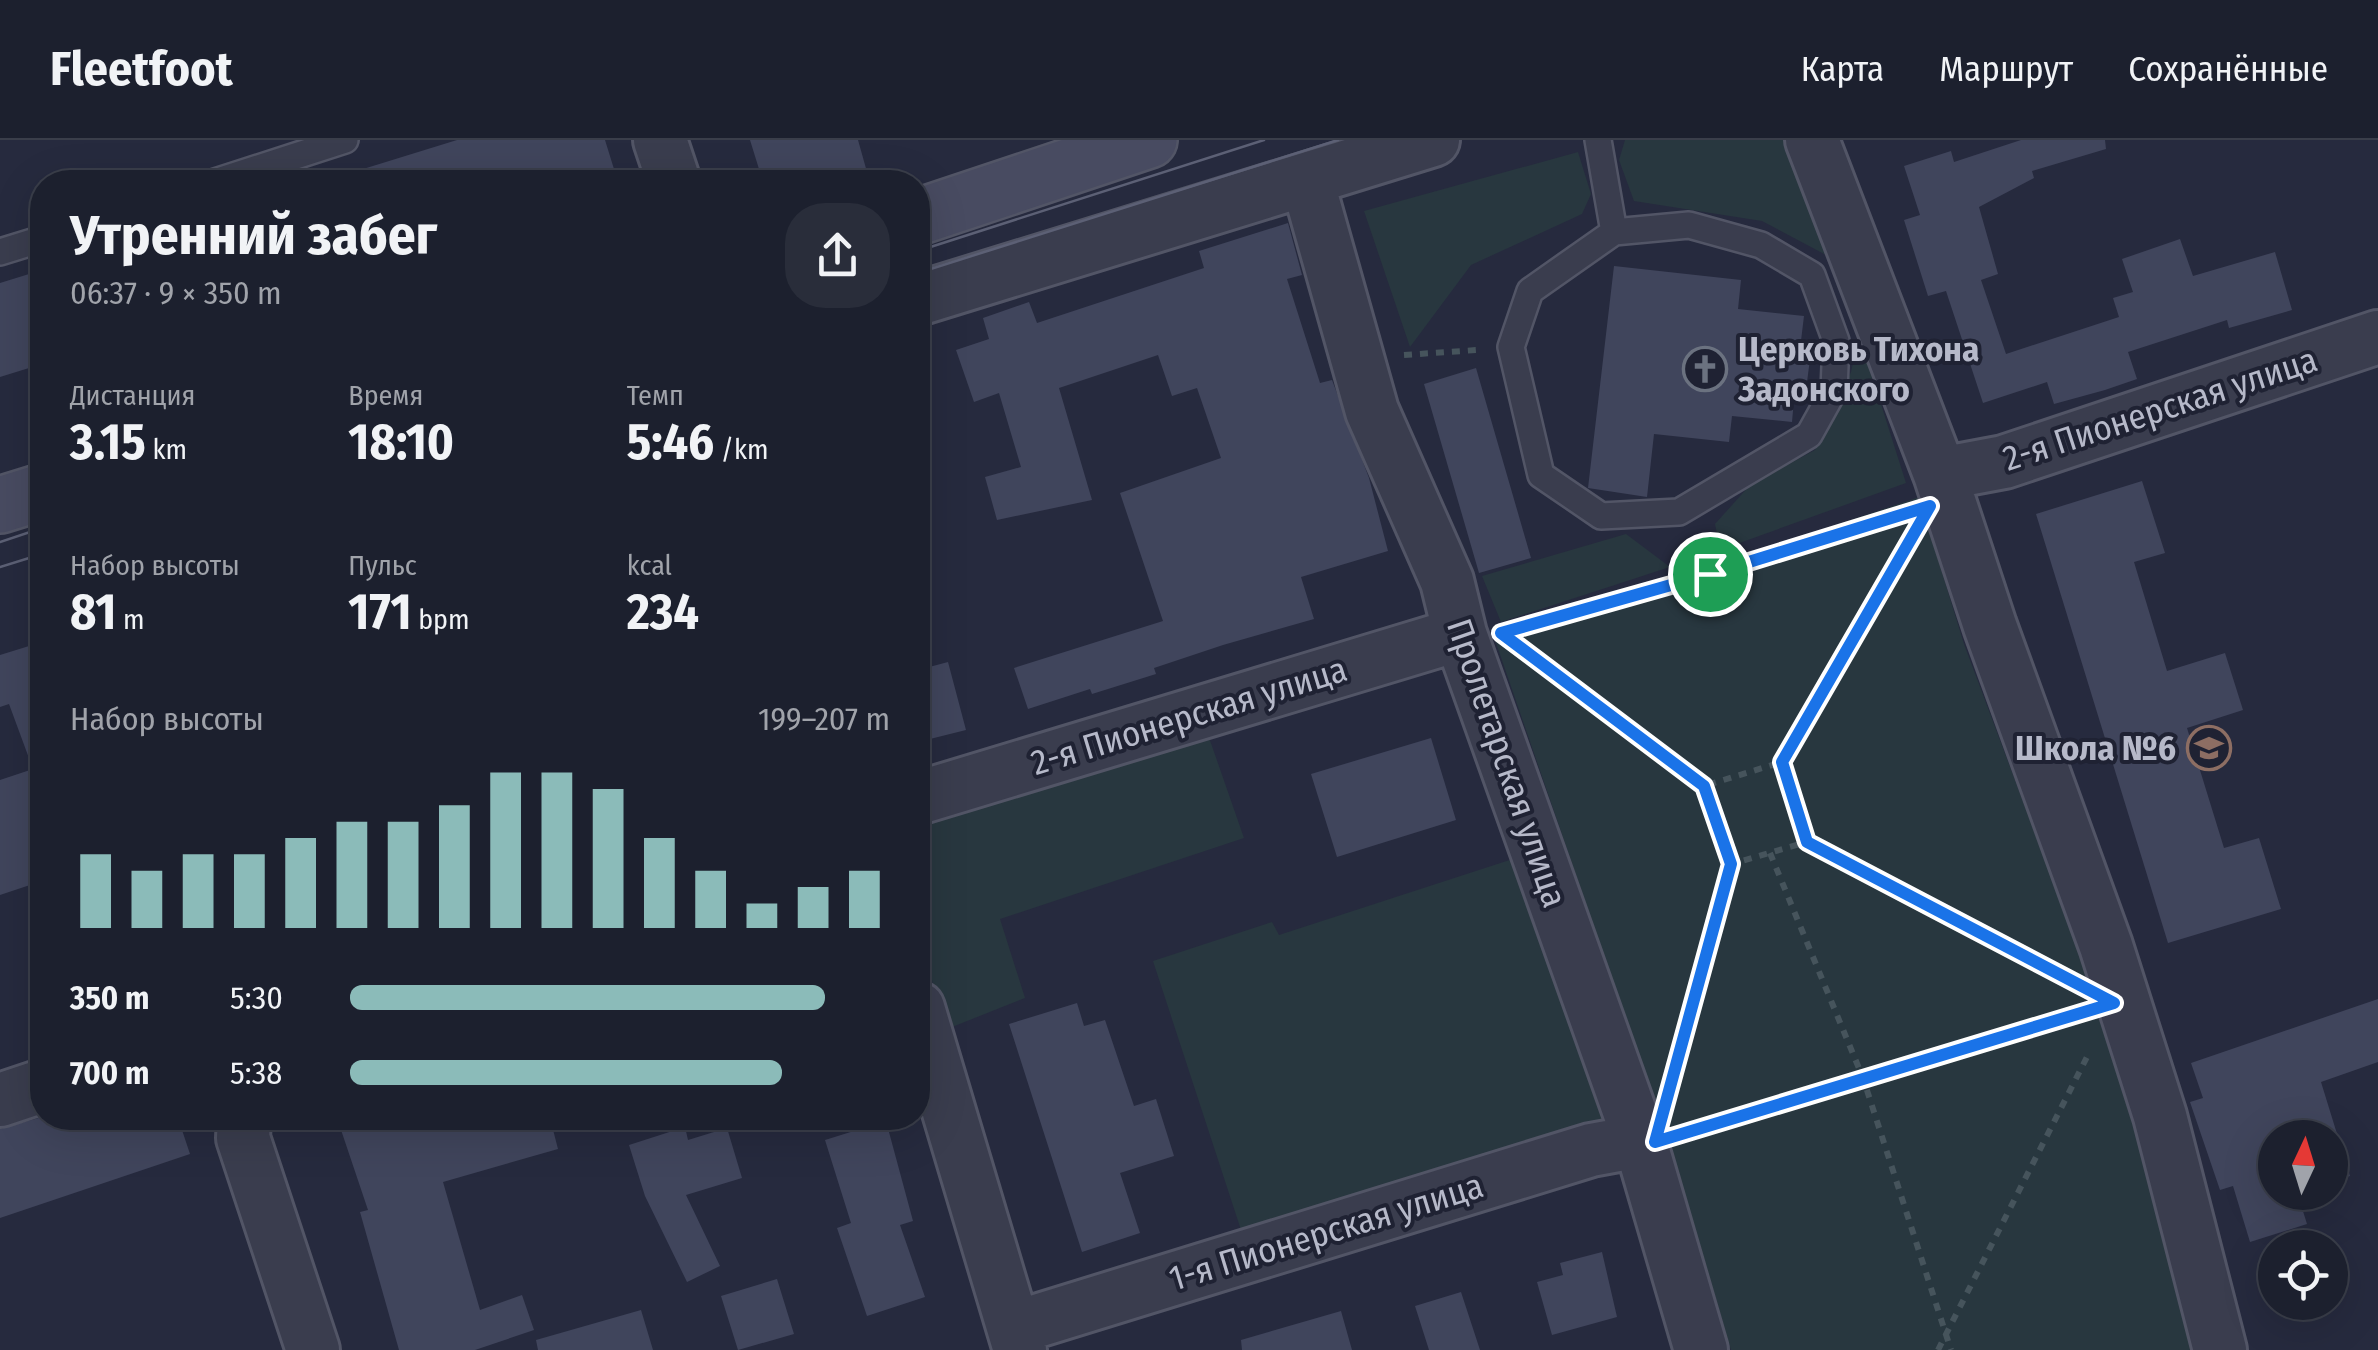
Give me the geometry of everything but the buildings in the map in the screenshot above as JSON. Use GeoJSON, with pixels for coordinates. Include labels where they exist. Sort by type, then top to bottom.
{"type":"FeatureCollection","features":[{"type":"Feature","properties":{"kind":"street"},"geometry":{"type":"LineString","coordinates":[[660,140],[670,170]]}},
{"type":"Feature","properties":{"kind":"street"},"geometry":{"type":"LineString","coordinates":[[930,213],[1150,140]]}},
{"type":"Feature","properties":{"kind":"street"},"geometry":{"type":"LineString","coordinates":[[930,296],[1433,140]]}},
{"type":"Feature","properties":{"kind":"street"},"geometry":{"type":"LineString","coordinates":[[1812,140],[1926,493],[1990,626],[2106,946],[2160,1116],[2220,1350]]}},
{"type":"Feature","properties":{"kind":"street","name":"Пролетарская улица"},"geometry":{"type":"LineString","coordinates":[[1307,180],[1372,411],[1447,581],[1460,634],[1657,1138],[1701,1350]]}},
{"type":"Feature","properties":{"kind":"street","name":"2-я Пионерская улица"},"geometry":{"type":"LineString","coordinates":[[1926,493],[2004,462],[2378,337]]}},
{"type":"Feature","properties":{"kind":"street"},"geometry":{"type":"LineString","coordinates":[[0,505],[30,496]]}},
{"type":"Feature","properties":{"kind":"street","name":"2-я Пионерская улица"},"geometry":{"type":"LineString","coordinates":[[930,794],[1460,634]]}},
{"type":"Feature","properties":{"kind":"street"},"geometry":{"type":"LineString","coordinates":[[930,1048],[1017,1339]]}},
{"type":"Feature","properties":{"kind":"street"},"geometry":{"type":"LineString","coordinates":[[0,1100],[30,1090]]}},
{"type":"Feature","properties":{"kind":"street"},"geometry":{"type":"LineString","coordinates":[[243,1130],[313,1350]]}},
{"type":"Feature","properties":{"kind":"street","name":"1-я Пионерская улица"},"geometry":{"type":"LineString","coordinates":[[1017,1339],[1591,1150],[1657,1138]]}},
{"type":"Feature","properties":{"kind":"lane"},"geometry":{"type":"LineString","coordinates":[[252,170],[345,140]]}},
{"type":"Feature","properties":{"kind":"lane"},"geometry":{"type":"LineString","coordinates":[[1598,140],[1614,232]]}},
{"type":"Feature","properties":{"kind":"lane"},"geometry":{"type":"LineString","coordinates":[[1689,225],[1761,245],[1812,275],[1836,341],[1834,390],[1809,435],[1678,512],[1601,516],[1541,476],[1511,347],[1530,290],[1614,232],[1689,225]]}},
{"type":"Feature","properties":{"kind":"lane"},"geometry":{"type":"LineString","coordinates":[[0,252],[30,242]]}},
{"type":"Feature","properties":{"kind":"path"},"geometry":{"type":"LineString","coordinates":[[1397,356],[1511,347]]}},
{"type":"Feature","properties":{"kind":"path"},"geometry":{"type":"LineString","coordinates":[[1670,1086],[1731,864],[1704,786],[1501,633],[1710,574],[1926,493]]}},
{"type":"Feature","properties":{"kind":"path"},"geometry":{"type":"LineString","coordinates":[[1678,512],[1710,574]]}},
{"type":"Feature","properties":{"kind":"path"},"geometry":{"type":"LineString","coordinates":[[1704,786],[1782,762],[1920,523]]}},
{"type":"Feature","properties":{"kind":"path"},"geometry":{"type":"LineString","coordinates":[[1782,762],[1807,842]]}},
{"type":"Feature","properties":{"kind":"path"},"geometry":{"type":"LineString","coordinates":[[1731,864],[1807,842],[2080,985]]}},
{"type":"Feature","properties":{"kind":"path"},"geometry":{"type":"LineString","coordinates":[[1770,852],[1863,1078],[1952,1350]]}},
{"type":"Feature","properties":{"kind":"path"},"geometry":{"type":"LineString","coordinates":[[1657,1138],[2096,1008]]}},
{"type":"Feature","properties":{"kind":"path"},"geometry":{"type":"LineString","coordinates":[[1938,1350],[2096,1038]]}},
{"type":"Feature","properties":{"kind":"shaded area"},"geometry":{"type":"Polygon","coordinates":[[[1625,140],[1784,140],[1826,255],[1762,221],[1634,201],[1619,160],[1625,140]]]}},
{"type":"Feature","properties":{"kind":"shaded area"},"geometry":{"type":"Polygon","coordinates":[[[1578,152],[1591,194],[1582,214],[1471,265],[1410,347],[1364,211],[1578,152]]]}},
{"type":"Feature","properties":{"kind":"shaded area"},"geometry":{"type":"Polygon","coordinates":[[[1859,335],[1906,483],[1720,550],[1715,524],[1751,484],[1815,450],[1851,372],[1859,335]]]}},
{"type":"Feature","properties":{"kind":"shaded area"},"geometry":{"type":"Polygon","coordinates":[[[1919,497],[1964,644],[2145,1127],[2202,1350],[1731,1350],[1679,1174],[1495,640],[1919,497]]]}},
{"type":"Feature","properties":{"kind":"shaded area"},"geometry":{"type":"Polygon","coordinates":[[[1626,534],[1670,567],[1501,622],[1482,576],[1626,534]]]}},
{"type":"Feature","properties":{"kind":"shaded area"},"geometry":{"type":"Polygon","coordinates":[[[1205,726],[1244,838],[1000,919],[1025,998],[947,1029],[930,974],[930,808],[1205,726]]]}},
{"type":"Feature","properties":{"kind":"shaded area"},"geometry":{"type":"Polygon","coordinates":[[[1522,856],[1605,1110],[1597,1128],[1243,1236],[1153,961],[1272,922],[1279,935],[1522,856]]]}},
{"type":"Feature","properties":{"kind":"tram line"},"geometry":{"type":"LineString","coordinates":[[930,247],[1264,140]]}},
{"type":"Feature","properties":{"kind":"tram line"},"geometry":{"type":"LineString","coordinates":[[930,269],[1338,140]]}},
{"type":"Feature","properties":{"kind":"tram line"},"geometry":{"type":"LineString","coordinates":[[0,542],[30,532]]}},
{"type":"Feature","properties":{"kind":"tram line"},"geometry":{"type":"LineString","coordinates":[[0,567],[30,558]]}},
{"type":"Feature","properties":{"kind":"place","name":"Церковь Тихона Задонского"},"geometry":{"type":"Point","coordinates":[1705,369]}},
{"type":"Feature","properties":{"kind":"place","name":"Школа №6"},"geometry":{"type":"Point","coordinates":[2209,748]}},
{"type":"Feature","properties":{"kind":"route"},"geometry":{"type":"LineString","coordinates":[[1930,506],[1782,762],[1807,842],[2114,1003],[1655,1142],[1731,864],[1704,786],[1501,633],[1710,574],[1930,506]]}}]}
